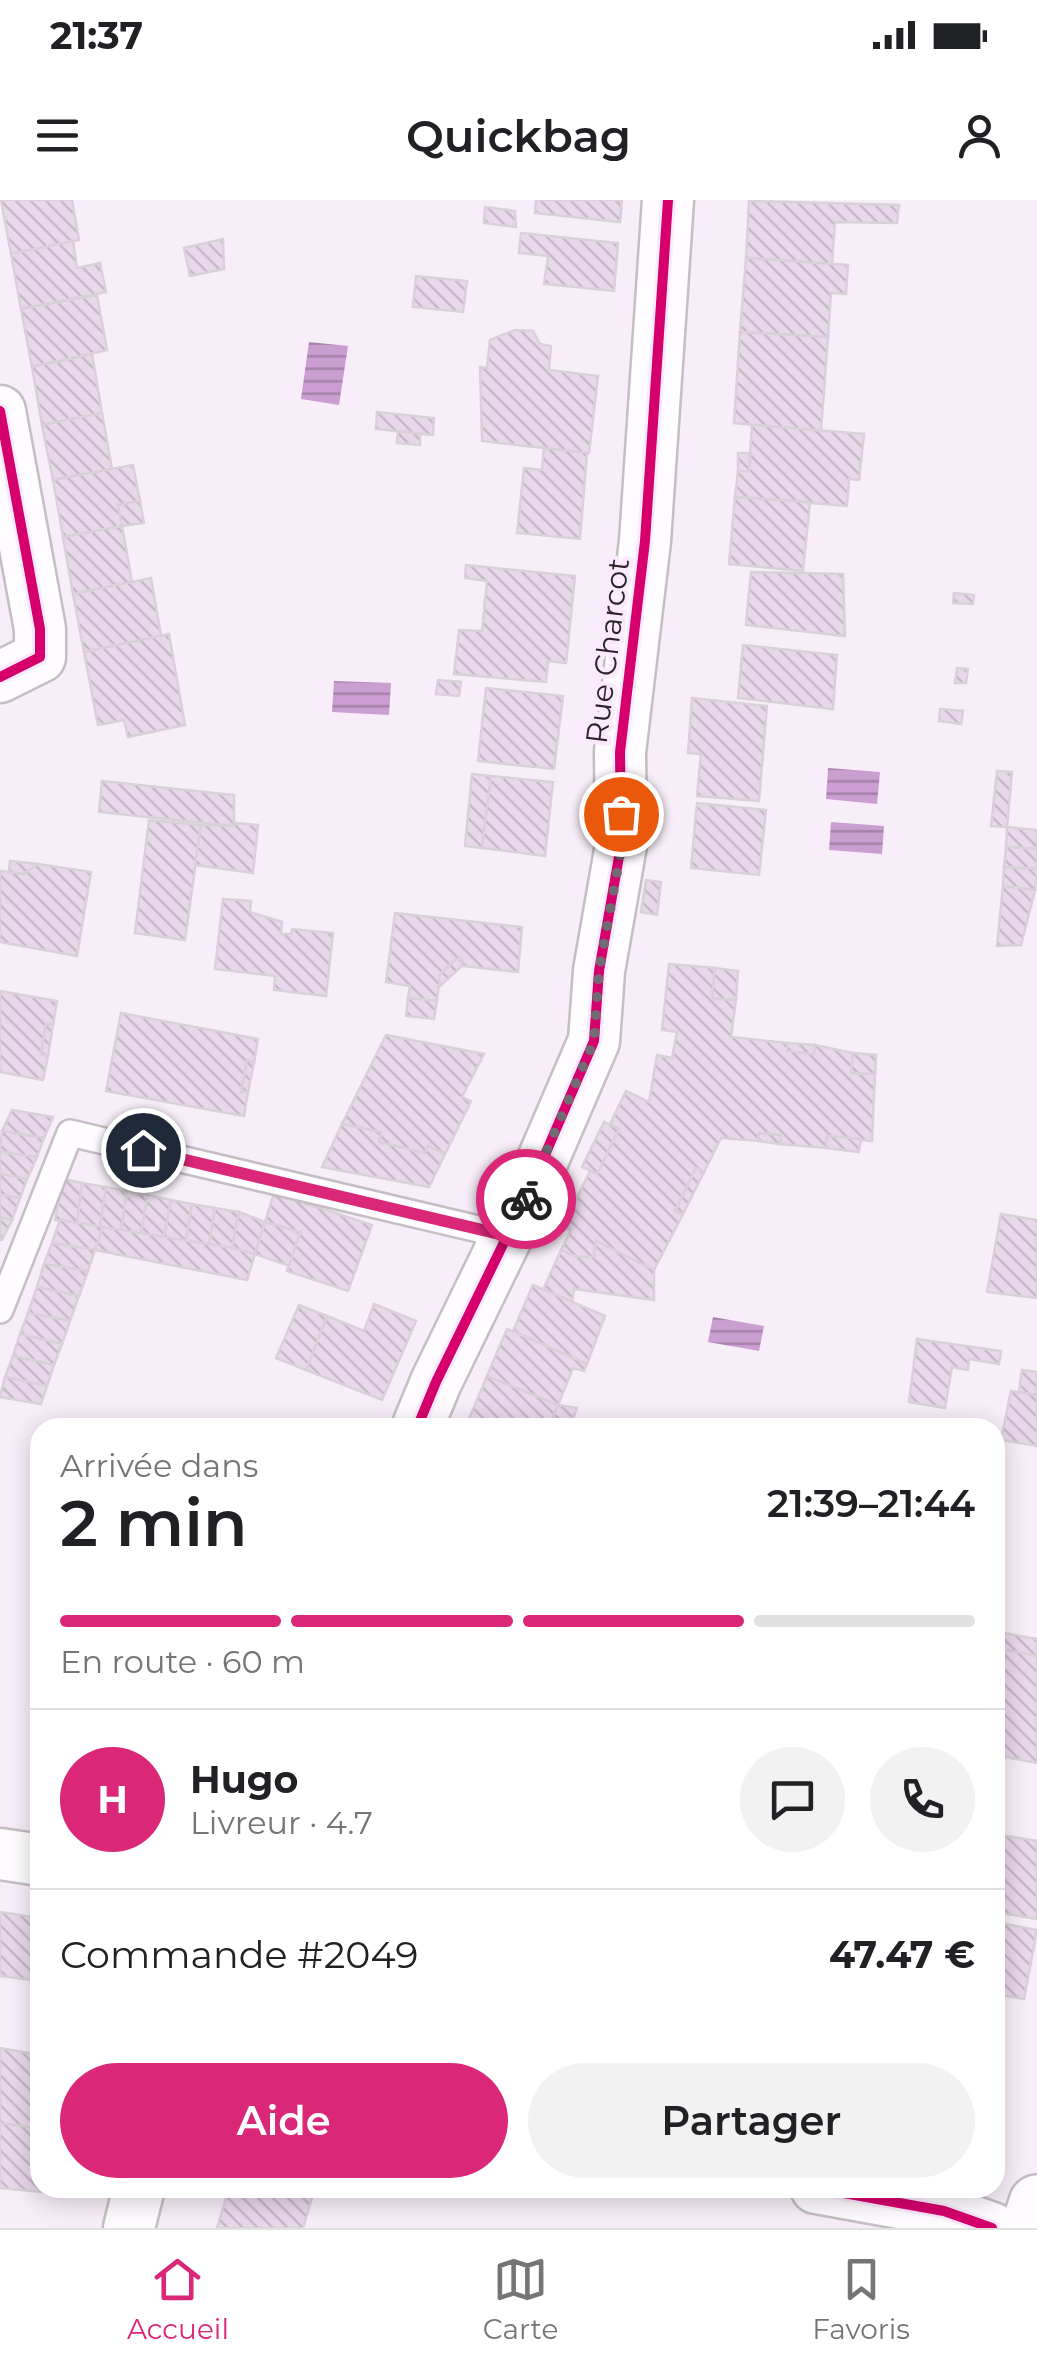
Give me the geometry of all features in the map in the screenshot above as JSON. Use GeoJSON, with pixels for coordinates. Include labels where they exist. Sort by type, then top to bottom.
{"type":"FeatureCollection","features":[{"type":"Feature","properties":{"kind":"main road"},"geometry":{"type":"LineString","coordinates":[[1029,2228],[1037,2203]]}},
{"type":"Feature","properties":{"kind":"street","name":"Rue Charcot"},"geometry":{"type":"LineString","coordinates":[[421,1418],[532,1185],[594,1041],[599,971],[622,845],[620,752],[646,541],[668,200]]}},
{"type":"Feature","properties":{"kind":"street"},"geometry":{"type":"LineString","coordinates":[[0,411],[40,629],[20,667]]}},
{"type":"Feature","properties":{"kind":"street"},"geometry":{"type":"LineString","coordinates":[[0,1854],[30,1858]]}},
{"type":"Feature","properties":{"kind":"street"},"geometry":{"type":"LineString","coordinates":[[128,2228],[136,2198]]}},
{"type":"Feature","properties":{"kind":"street"},"geometry":{"type":"LineString","coordinates":[[872,2198],[944,2211],[992,2228]]}},
{"type":"Feature","properties":{"kind":"lane"},"geometry":{"type":"LineString","coordinates":[[0,1310],[70,1133],[508,1236]]}},
{"type":"Feature","properties":{"kind":"shaded area"},"geometry":{"type":"Polygon","coordinates":[[[309,342],[348,346],[339,405],[301,399],[309,342]]]}},
{"type":"Feature","properties":{"kind":"shaded area"},"geometry":{"type":"Polygon","coordinates":[[[334,681],[391,683],[389,715],[332,712],[334,681]]]}},
{"type":"Feature","properties":{"kind":"shaded area"},"geometry":{"type":"Polygon","coordinates":[[[828,768],[880,772],[877,804],[826,799],[828,768]]]}},
{"type":"Feature","properties":{"kind":"shaded area"},"geometry":{"type":"Polygon","coordinates":[[[831,822],[884,826],[882,854],[829,850],[831,822]]]}},
{"type":"Feature","properties":{"kind":"shaded area"},"geometry":{"type":"Polygon","coordinates":[[[713,1317],[764,1326],[759,1351],[708,1342],[713,1317]]]}},
{"type":"Feature","properties":{"kind":"building"},"geometry":{"type":"Polygon","coordinates":[[[1,200],[72,200],[79,240],[11,254],[1,200]]]}},
{"type":"Feature","properties":{"kind":"building"},"geometry":{"type":"Polygon","coordinates":[[[536,200],[622,200],[620,222],[535,213],[536,200]]]}},
{"type":"Feature","properties":{"kind":"building"},"geometry":{"type":"Polygon","coordinates":[[[749,201],[899,205],[897,223],[835,222],[832,264],[746,258],[749,201]]]}},
{"type":"Feature","properties":{"kind":"building"},"geometry":{"type":"Polygon","coordinates":[[[485,207],[515,211],[516,227],[484,223],[485,207]]]}},
{"type":"Feature","properties":{"kind":"building"},"geometry":{"type":"Polygon","coordinates":[[[521,233],[618,243],[614,291],[544,284],[548,256],[519,253],[521,233]]]}},
{"type":"Feature","properties":{"kind":"building"},"geometry":{"type":"Polygon","coordinates":[[[223,239],[224,269],[190,276],[184,248],[223,239]]]}},
{"type":"Feature","properties":{"kind":"building"},"geometry":{"type":"Polygon","coordinates":[[[73,241],[77,268],[100,263],[106,292],[21,309],[11,254],[73,241]]]}},
{"type":"Feature","properties":{"kind":"building"},"geometry":{"type":"Polygon","coordinates":[[[746,258],[848,265],[846,294],[831,293],[828,337],[740,332],[746,258]]]}},
{"type":"Feature","properties":{"kind":"building"},"geometry":{"type":"Polygon","coordinates":[[[416,276],[467,281],[463,312],[413,307],[416,276]]]}},
{"type":"Feature","properties":{"kind":"building"},"geometry":{"type":"Polygon","coordinates":[[[97,295],[107,350],[32,367],[21,309],[97,295]]]}},
{"type":"Feature","properties":{"kind":"building"},"geometry":{"type":"Polygon","coordinates":[[[515,330],[533,331],[540,344],[551,346],[549,370],[598,376],[589,453],[482,441],[480,367],[487,368],[490,340],[515,330]]]}},
{"type":"Feature","properties":{"kind":"building"},"geometry":{"type":"Polygon","coordinates":[[[740,332],[828,337],[821,431],[734,423],[740,332]]]}},
{"type":"Feature","properties":{"kind":"building"},"geometry":{"type":"Polygon","coordinates":[[[92,354],[102,413],[42,425],[32,367],[92,354]]]}},
{"type":"Feature","properties":{"kind":"building"},"geometry":{"type":"Polygon","coordinates":[[[377,412],[434,418],[433,435],[376,429],[377,412]]]}},
{"type":"Feature","properties":{"kind":"building"},"geometry":{"type":"Polygon","coordinates":[[[102,413],[112,469],[53,480],[42,425],[102,413]]]}},
{"type":"Feature","properties":{"kind":"building"},"geometry":{"type":"Polygon","coordinates":[[[752,425],[864,434],[859,480],[849,479],[847,506],[735,497],[738,471],[749,471],[752,425]]]}},
{"type":"Feature","properties":{"kind":"building"},"geometry":{"type":"Polygon","coordinates":[[[398,431],[420,434],[420,445],[397,443],[398,431]]]}},
{"type":"Feature","properties":{"kind":"building"},"geometry":{"type":"Polygon","coordinates":[[[544,448],[587,453],[580,539],[517,533],[524,468],[542,470],[544,448]]]}},
{"type":"Feature","properties":{"kind":"building"},"geometry":{"type":"Polygon","coordinates":[[[738,453],[750,453],[749,471],[738,471],[738,453]]]}},
{"type":"Feature","properties":{"kind":"building"},"geometry":{"type":"Polygon","coordinates":[[[133,465],[140,501],[118,505],[122,526],[63,537],[53,480],[133,465]]]}},
{"type":"Feature","properties":{"kind":"building"},"geometry":{"type":"Polygon","coordinates":[[[735,497],[810,502],[803,571],[729,564],[735,497]]]}},
{"type":"Feature","properties":{"kind":"building"},"geometry":{"type":"Polygon","coordinates":[[[140,501],[144,523],[122,526],[118,505],[140,501]]]}},
{"type":"Feature","properties":{"kind":"building"},"geometry":{"type":"Polygon","coordinates":[[[122,526],[132,582],[73,594],[63,537],[122,526]]]}},
{"type":"Feature","properties":{"kind":"building"},"geometry":{"type":"Polygon","coordinates":[[[466,565],[575,576],[566,663],[548,661],[546,682],[454,674],[459,630],[482,631],[487,581],[465,578],[466,565]]]}},
{"type":"Feature","properties":{"kind":"building"},"geometry":{"type":"Polygon","coordinates":[[[751,572],[843,574],[845,636],[746,625],[751,572]]]}},
{"type":"Feature","properties":{"kind":"building"},"geometry":{"type":"Polygon","coordinates":[[[151,578],[161,636],[84,652],[73,594],[151,578]]]}},
{"type":"Feature","properties":{"kind":"building"},"geometry":{"type":"Polygon","coordinates":[[[954,593],[974,595],[973,604],[953,603],[954,593]]]}},
{"type":"Feature","properties":{"kind":"building"},"geometry":{"type":"Polygon","coordinates":[[[169,634],[185,725],[128,737],[124,720],[98,725],[84,652],[169,634]]]}},
{"type":"Feature","properties":{"kind":"building"},"geometry":{"type":"Polygon","coordinates":[[[743,645],[837,655],[833,709],[738,698],[743,645]]]}},
{"type":"Feature","properties":{"kind":"building"},"geometry":{"type":"Polygon","coordinates":[[[957,668],[968,669],[966,683],[955,683],[957,668]]]}},
{"type":"Feature","properties":{"kind":"building"},"geometry":{"type":"Polygon","coordinates":[[[438,680],[461,682],[459,696],[436,694],[438,680]]]}},
{"type":"Feature","properties":{"kind":"building"},"geometry":{"type":"Polygon","coordinates":[[[486,688],[563,696],[554,769],[478,761],[486,688]]]}},
{"type":"Feature","properties":{"kind":"building"},"geometry":{"type":"Polygon","coordinates":[[[692,698],[767,706],[759,801],[697,796],[701,754],[688,753],[692,698]]]}},
{"type":"Feature","properties":{"kind":"building"},"geometry":{"type":"Polygon","coordinates":[[[940,709],[963,711],[961,724],[939,721],[940,709]]]}},
{"type":"Feature","properties":{"kind":"building"},"geometry":{"type":"Polygon","coordinates":[[[997,771],[1012,772],[1007,827],[991,826],[997,771]]]}},
{"type":"Feature","properties":{"kind":"building"},"geometry":{"type":"Polygon","coordinates":[[[472,774],[491,776],[482,848],[465,846],[472,774]]]}},
{"type":"Feature","properties":{"kind":"building"},"geometry":{"type":"Polygon","coordinates":[[[491,776],[553,782],[545,856],[482,848],[491,776]]]}},
{"type":"Feature","properties":{"kind":"building"},"geometry":{"type":"Polygon","coordinates":[[[102,781],[234,795],[234,826],[99,812],[102,781]]]}},
{"type":"Feature","properties":{"kind":"building"},"geometry":{"type":"Polygon","coordinates":[[[697,803],[766,810],[759,875],[691,868],[697,803]]]}},
{"type":"Feature","properties":{"kind":"building"},"geometry":{"type":"Polygon","coordinates":[[[149,820],[201,825],[185,940],[135,933],[149,820]]]}},
{"type":"Feature","properties":{"kind":"building"},"geometry":{"type":"Polygon","coordinates":[[[201,825],[258,825],[253,873],[195,865],[201,825]]]}},
{"type":"Feature","properties":{"kind":"building"},"geometry":{"type":"Polygon","coordinates":[[[1007,827],[1037,830],[1037,849],[1006,847],[1007,827]]]}},
{"type":"Feature","properties":{"kind":"building"},"geometry":{"type":"Polygon","coordinates":[[[1006,847],[1037,849],[1037,869],[1004,867],[1006,847]]]}},
{"type":"Feature","properties":{"kind":"building"},"geometry":{"type":"Polygon","coordinates":[[[10,861],[38,864],[24,874],[9,872],[10,861]]]}},
{"type":"Feature","properties":{"kind":"building"},"geometry":{"type":"Polygon","coordinates":[[[38,864],[91,872],[77,956],[0,942],[0,871],[24,874],[38,864]]]}},
{"type":"Feature","properties":{"kind":"building"},"geometry":{"type":"Polygon","coordinates":[[[1004,867],[1037,869],[1035,890],[1003,886],[1004,867]]]}},
{"type":"Feature","properties":{"kind":"building"},"geometry":{"type":"Polygon","coordinates":[[[646,880],[661,882],[657,915],[641,912],[646,880]]]}},
{"type":"Feature","properties":{"kind":"building"},"geometry":{"type":"Polygon","coordinates":[[[1003,886],[1035,890],[1021,945],[997,946],[1003,886]]]}},
{"type":"Feature","properties":{"kind":"building"},"geometry":{"type":"Polygon","coordinates":[[[223,899],[251,901],[250,912],[282,922],[281,934],[291,934],[292,929],[333,933],[326,996],[274,990],[275,976],[215,969],[223,899]]]}},
{"type":"Feature","properties":{"kind":"building"},"geometry":{"type":"Polygon","coordinates":[[[395,913],[522,927],[518,972],[462,966],[462,959],[456,959],[440,974],[437,1001],[408,998],[410,986],[386,982],[395,913]]]}},
{"type":"Feature","properties":{"kind":"building"},"geometry":{"type":"Polygon","coordinates":[[[456,959],[462,959],[462,966],[439,987],[440,974],[456,959]]]}},
{"type":"Feature","properties":{"kind":"building"},"geometry":{"type":"Polygon","coordinates":[[[669,964],[715,968],[712,998],[736,1000],[731,1037],[788,1043],[787,1051],[814,1054],[815,1045],[853,1053],[851,1073],[875,1074],[872,1141],[827,1136],[826,1148],[780,1144],[781,1135],[759,1133],[758,1141],[721,1138],[704,1172],[696,1168],[675,1211],[683,1214],[654,1270],[596,1241],[594,1257],[577,1257],[561,1250],[571,1230],[562,1227],[590,1171],[597,1174],[619,1129],[610,1124],[626,1091],[649,1102],[657,1055],[672,1058],[677,1032],[662,1030],[669,964]]]}},
{"type":"Feature","properties":{"kind":"building"},"geometry":{"type":"Polygon","coordinates":[[[715,968],[738,971],[736,1000],[712,998],[715,968]]]}},
{"type":"Feature","properties":{"kind":"building"},"geometry":{"type":"Polygon","coordinates":[[[0,991],[57,1001],[53,1025],[46,1024],[41,1054],[48,1056],[43,1080],[0,1072],[0,991]]]}},
{"type":"Feature","properties":{"kind":"building"},"geometry":{"type":"Polygon","coordinates":[[[408,998],[437,1001],[434,1019],[406,1016],[408,998]]]}},
{"type":"Feature","properties":{"kind":"building"},"geometry":{"type":"Polygon","coordinates":[[[121,1013],[258,1039],[254,1063],[247,1060],[241,1092],[248,1092],[244,1116],[106,1091],[121,1013]]]}},
{"type":"Feature","properties":{"kind":"building"},"geometry":{"type":"Polygon","coordinates":[[[46,1024],[53,1025],[48,1056],[41,1054],[46,1024]]]}},
{"type":"Feature","properties":{"kind":"building"},"geometry":{"type":"Polygon","coordinates":[[[386,1035],[484,1054],[462,1097],[471,1101],[445,1154],[428,1146],[425,1153],[379,1142],[381,1132],[342,1124],[386,1035]]]}},
{"type":"Feature","properties":{"kind":"building"},"geometry":{"type":"Polygon","coordinates":[[[788,1043],[815,1045],[814,1054],[787,1051],[788,1043]]]}},
{"type":"Feature","properties":{"kind":"building"},"geometry":{"type":"Polygon","coordinates":[[[853,1053],[876,1055],[875,1074],[851,1073],[853,1053]]]}},
{"type":"Feature","properties":{"kind":"building"},"geometry":{"type":"Polygon","coordinates":[[[247,1060],[254,1063],[248,1092],[241,1092],[247,1060]]]}},
{"type":"Feature","properties":{"kind":"building"},"geometry":{"type":"Polygon","coordinates":[[[12,1110],[53,1117],[44,1138],[2,1131],[12,1110]]]}},
{"type":"Feature","properties":{"kind":"building"},"geometry":{"type":"Polygon","coordinates":[[[604,1122],[619,1129],[597,1174],[582,1167],[604,1122]]]}},
{"type":"Feature","properties":{"kind":"building"},"geometry":{"type":"Polygon","coordinates":[[[342,1124],[381,1132],[379,1142],[425,1153],[428,1146],[445,1154],[429,1187],[322,1167],[342,1124]]]}},
{"type":"Feature","properties":{"kind":"building"},"geometry":{"type":"Polygon","coordinates":[[[2,1131],[44,1138],[37,1157],[0,1152],[2,1131]]]}},
{"type":"Feature","properties":{"kind":"building"},"geometry":{"type":"Polygon","coordinates":[[[759,1133],[781,1135],[780,1144],[758,1141],[759,1133]]]}},
{"type":"Feature","properties":{"kind":"building"},"geometry":{"type":"Polygon","coordinates":[[[827,1136],[861,1139],[859,1152],[826,1148],[827,1136]]]}},
{"type":"Feature","properties":{"kind":"building"},"geometry":{"type":"Polygon","coordinates":[[[0,1152],[37,1157],[27,1179],[0,1174],[0,1152]]]}},
{"type":"Feature","properties":{"kind":"building"},"geometry":{"type":"Polygon","coordinates":[[[696,1168],[704,1172],[683,1214],[675,1211],[696,1168]]]}},
{"type":"Feature","properties":{"kind":"building"},"geometry":{"type":"Polygon","coordinates":[[[0,1174],[27,1179],[20,1198],[0,1195],[0,1174]]]}},
{"type":"Feature","properties":{"kind":"building"},"geometry":{"type":"Polygon","coordinates":[[[63,1179],[82,1183],[77,1224],[55,1220],[63,1179]]]}},
{"type":"Feature","properties":{"kind":"building"},"geometry":{"type":"Polygon","coordinates":[[[82,1183],[106,1187],[100,1227],[77,1224],[82,1183]]]}},
{"type":"Feature","properties":{"kind":"building"},"geometry":{"type":"Polygon","coordinates":[[[106,1187],[127,1191],[121,1231],[100,1227],[106,1187]]]}},
{"type":"Feature","properties":{"kind":"building"},"geometry":{"type":"Polygon","coordinates":[[[127,1191],[148,1195],[141,1233],[121,1231],[127,1191]]]}},
{"type":"Feature","properties":{"kind":"building"},"geometry":{"type":"Polygon","coordinates":[[[274,1193],[372,1225],[348,1291],[287,1271],[300,1232],[265,1222],[274,1193]]]}},
{"type":"Feature","properties":{"kind":"building"},"geometry":{"type":"Polygon","coordinates":[[[0,1195],[20,1198],[12,1220],[0,1217],[0,1195]]]}},
{"type":"Feature","properties":{"kind":"building"},"geometry":{"type":"Polygon","coordinates":[[[148,1195],[171,1200],[164,1237],[141,1233],[148,1195]]]}},
{"type":"Feature","properties":{"kind":"building"},"geometry":{"type":"Polygon","coordinates":[[[171,1200],[192,1204],[186,1241],[164,1237],[171,1200]]]}},
{"type":"Feature","properties":{"kind":"building"},"geometry":{"type":"Polygon","coordinates":[[[192,1204],[215,1208],[209,1244],[186,1241],[192,1204]]]}},
{"type":"Feature","properties":{"kind":"building"},"geometry":{"type":"Polygon","coordinates":[[[215,1208],[239,1212],[232,1248],[209,1244],[215,1208]]]}},
{"type":"Feature","properties":{"kind":"building"},"geometry":{"type":"Polygon","coordinates":[[[239,1212],[265,1222],[255,1254],[232,1248],[239,1212]]]}},
{"type":"Feature","properties":{"kind":"building"},"geometry":{"type":"Polygon","coordinates":[[[1001,1214],[1037,1220],[1037,1298],[987,1292],[1001,1214]]]}},
{"type":"Feature","properties":{"kind":"building"},"geometry":{"type":"Polygon","coordinates":[[[0,1217],[12,1220],[2,1240],[0,1240],[0,1217]]]}},
{"type":"Feature","properties":{"kind":"building"},"geometry":{"type":"Polygon","coordinates":[[[60,1220],[103,1227],[95,1250],[52,1243],[60,1220]]]}},
{"type":"Feature","properties":{"kind":"building"},"geometry":{"type":"Polygon","coordinates":[[[265,1222],[300,1232],[289,1266],[255,1254],[265,1222]]]}},
{"type":"Feature","properties":{"kind":"building"},"geometry":{"type":"Polygon","coordinates":[[[103,1227],[255,1254],[247,1280],[95,1250],[103,1227]]]}},
{"type":"Feature","properties":{"kind":"building"},"geometry":{"type":"Polygon","coordinates":[[[596,1241],[654,1270],[654,1300],[574,1289],[572,1302],[543,1290],[561,1250],[577,1257],[594,1257],[596,1241]]]}},
{"type":"Feature","properties":{"kind":"building"},"geometry":{"type":"Polygon","coordinates":[[[52,1243],[95,1250],[88,1271],[44,1264],[52,1243]]]}},
{"type":"Feature","properties":{"kind":"building"},"geometry":{"type":"Polygon","coordinates":[[[44,1264],[88,1271],[79,1296],[37,1287],[44,1264]]]}},
{"type":"Feature","properties":{"kind":"building"},"geometry":{"type":"Polygon","coordinates":[[[533,1285],[605,1316],[587,1364],[513,1331],[533,1285]]]}},
{"type":"Feature","properties":{"kind":"building"},"geometry":{"type":"Polygon","coordinates":[[[37,1287],[79,1296],[70,1321],[28,1313],[37,1287]]]}},
{"type":"Feature","properties":{"kind":"building"},"geometry":{"type":"Polygon","coordinates":[[[374,1304],[416,1321],[382,1400],[306,1370],[327,1316],[364,1331],[374,1304]]]}},
{"type":"Feature","properties":{"kind":"building"},"geometry":{"type":"Polygon","coordinates":[[[299,1305],[327,1316],[306,1370],[276,1358],[299,1305]]]}},
{"type":"Feature","properties":{"kind":"building"},"geometry":{"type":"Polygon","coordinates":[[[28,1313],[70,1321],[62,1344],[20,1334],[28,1313]]]}},
{"type":"Feature","properties":{"kind":"building"},"geometry":{"type":"Polygon","coordinates":[[[507,1329],[587,1364],[584,1371],[573,1368],[558,1405],[487,1376],[507,1329]]]}},
{"type":"Feature","properties":{"kind":"building"},"geometry":{"type":"Polygon","coordinates":[[[20,1334],[62,1344],[54,1365],[13,1356],[20,1334]]]}},
{"type":"Feature","properties":{"kind":"building"},"geometry":{"type":"Polygon","coordinates":[[[917,1339],[1001,1351],[999,1364],[969,1359],[968,1370],[952,1367],[945,1408],[909,1402],[917,1339]]]}},
{"type":"Feature","properties":{"kind":"building"},"geometry":{"type":"Polygon","coordinates":[[[13,1356],[54,1365],[47,1386],[5,1377],[13,1356]]]}},
{"type":"Feature","properties":{"kind":"building"},"geometry":{"type":"Polygon","coordinates":[[[1022,1370],[1037,1372],[1037,1395],[1019,1392],[1022,1370]]]}},
{"type":"Feature","properties":{"kind":"building"},"geometry":{"type":"Polygon","coordinates":[[[487,1376],[558,1405],[552,1418],[470,1418],[487,1376]]]}},
{"type":"Feature","properties":{"kind":"building"},"geometry":{"type":"Polygon","coordinates":[[[5,1377],[47,1386],[41,1404],[0,1397],[5,1377]]]}},
{"type":"Feature","properties":{"kind":"building"},"geometry":{"type":"Polygon","coordinates":[[[1011,1391],[1037,1395],[1037,1446],[1005,1441],[1011,1391]]]}},
{"type":"Feature","properties":{"kind":"building"},"geometry":{"type":"Polygon","coordinates":[[[558,1405],[577,1408],[574,1418],[552,1418],[558,1405]]]}},
{"type":"Feature","properties":{"kind":"building"},"geometry":{"type":"Polygon","coordinates":[[[1005,1633],[1037,1639],[1037,1656],[1005,1650],[1005,1633]]]}},
{"type":"Feature","properties":{"kind":"building"},"geometry":{"type":"Polygon","coordinates":[[[1005,1650],[1037,1656],[1037,1763],[1005,1757],[1005,1650]]]}},
{"type":"Feature","properties":{"kind":"building"},"geometry":{"type":"Polygon","coordinates":[[[1005,1836],[1037,1841],[1037,1919],[1005,1914],[1005,1836]]]}},
{"type":"Feature","properties":{"kind":"building"},"geometry":{"type":"Polygon","coordinates":[[[0,1912],[30,1916],[30,1980],[0,1976],[0,1912]]]}},
{"type":"Feature","properties":{"kind":"building"},"geometry":{"type":"Polygon","coordinates":[[[1005,1924],[1037,1930],[1024,1999],[1005,1996],[1005,1924]]]}},
{"type":"Feature","properties":{"kind":"building"},"geometry":{"type":"Polygon","coordinates":[[[0,2048],[30,2053],[30,2128],[0,2123],[0,2048]]]}},
{"type":"Feature","properties":{"kind":"building"},"geometry":{"type":"Polygon","coordinates":[[[0,2123],[30,2128],[30,2191],[0,2188],[0,2123]]]}},
{"type":"Feature","properties":{"kind":"building"},"geometry":{"type":"Polygon","coordinates":[[[226,2198],[312,2198],[303,2228],[217,2228],[226,2198]]]}},
{"type":"Feature","properties":{"kind":"cycle path"},"geometry":{"type":"LineString","coordinates":[[421,1418],[532,1185],[594,1041],[599,971],[621,845],[620,752],[645,541],[668,200]]}},
{"type":"Feature","properties":{"kind":"cycle path"},"geometry":{"type":"LineString","coordinates":[[0,411],[40,629],[40,657],[0,677]]}},
{"type":"Feature","properties":{"kind":"cycle path"},"geometry":{"type":"LineString","coordinates":[[872,2198],[944,2211],[992,2228]]}},
{"type":"Feature","properties":{"kind":"way so far"},"geometry":{"type":"LineString","coordinates":[[526,1199],[594,1041],[599,971],[622,845],[621,814]]}},
{"type":"Feature","properties":{"kind":"route"},"geometry":{"type":"LineString","coordinates":[[143,1150],[508,1236],[526,1199]]}}]}
